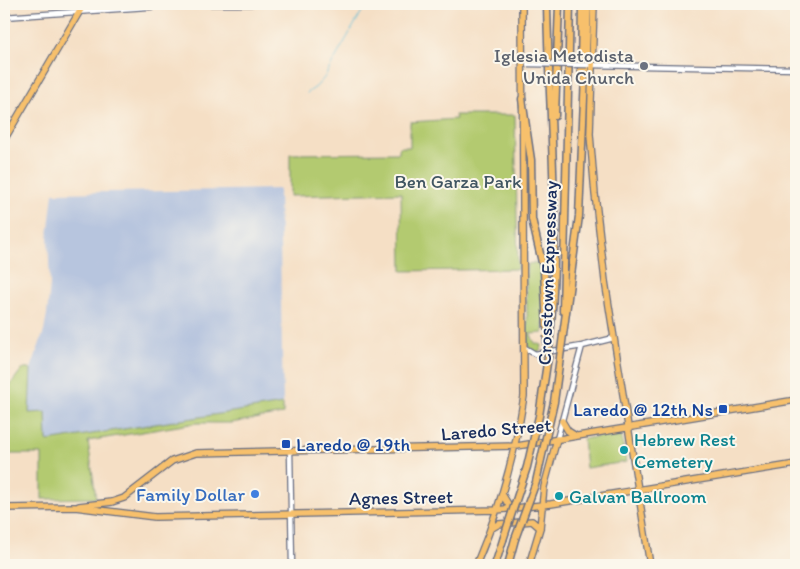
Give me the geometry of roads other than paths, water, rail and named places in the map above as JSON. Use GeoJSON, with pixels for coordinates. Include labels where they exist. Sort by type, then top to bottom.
{"type":"FeatureCollection","features":[{"type":"Feature","properties":{"kind":"highway"},"geometry":{"type":"LineString","coordinates":[[547,4],[554,157],[554,270],[549,335]]}},
{"type":"Feature","properties":{"kind":"highway","name":"Crosstown Expressway"},"geometry":{"type":"LineString","coordinates":[[554,157],[559,4]]}},
{"type":"Feature","properties":{"kind":"highway","name":"Crosstown Expressway"},"geometry":{"type":"LineString","coordinates":[[508,565],[515,539],[536,482],[554,402],[563,335],[570,4]]}},
{"type":"Feature","properties":{"kind":"highway"},"geometry":{"type":"LineString","coordinates":[[580,191],[582,4]]}},
{"type":"Feature","properties":{"kind":"highway"},"geometry":{"type":"LineString","coordinates":[[563,335],[576,249],[588,4]]}},
{"type":"Feature","properties":{"kind":"highway"},"geometry":{"type":"LineString","coordinates":[[522,99],[531,160],[532,219],[544,271],[549,335]]}},
{"type":"Feature","properties":{"kind":"highway","name":"Crosstown Expressway"},"geometry":{"type":"LineString","coordinates":[[495,565],[527,467],[538,416],[547,361],[549,335]]}},
{"type":"Feature","properties":{"kind":"main road"},"geometry":{"type":"LineString","coordinates":[[4,140],[84,4]]}},
{"type":"Feature","properties":{"kind":"main road","name":"Crosstown Expressway"},"geometry":{"type":"LineString","coordinates":[[476,565],[492,528],[517,446],[524,396],[522,4]]}},
{"type":"Feature","properties":{"kind":"main road"},"geometry":{"type":"LineString","coordinates":[[594,4],[589,65],[590,143],[602,260],[650,565]]}},
{"type":"Feature","properties":{"kind":"main road","name":"Laredo Street"},"geometry":{"type":"LineString","coordinates":[[75,507],[112,502],[124,498],[172,461],[196,453],[517,446],[796,400]]}},
{"type":"Feature","properties":{"kind":"main road"},"geometry":{"type":"LineString","coordinates":[[562,421],[568,430],[576,436]]}},
{"type":"Feature","properties":{"kind":"main road"},"geometry":{"type":"LineString","coordinates":[[529,565],[540,528],[544,486],[557,439]]}},
{"type":"Feature","properties":{"kind":"main road"},"geometry":{"type":"LineString","coordinates":[[544,441],[552,458]]}},
{"type":"Feature","properties":{"kind":"main road","name":"Agnes Street"},"geometry":{"type":"LineString","coordinates":[[4,508],[75,507],[155,516],[497,510],[638,491],[796,464]]}},
{"type":"Feature","properties":{"kind":"main road"},"geometry":{"type":"LineString","coordinates":[[502,494],[511,509]]}},
{"type":"Feature","properties":{"kind":"main road"},"geometry":{"type":"LineString","coordinates":[[492,528],[499,524],[532,521],[540,528]]}},
{"type":"Feature","properties":{"kind":"street"},"geometry":{"type":"LineString","coordinates":[[4,17],[190,4],[251,4]]}},
{"type":"Feature","properties":{"kind":"street"},"geometry":{"type":"LineString","coordinates":[[521,64],[796,69]]}},
{"type":"Feature","properties":{"kind":"street"},"geometry":{"type":"LineString","coordinates":[[525,348],[534,354],[582,346],[614,338]]}},
{"type":"Feature","properties":{"kind":"street"},"geometry":{"type":"LineString","coordinates":[[557,439],[582,346]]}},
{"type":"Feature","properties":{"kind":"street"},"geometry":{"type":"LineString","coordinates":[[290,451],[292,565]]}},
{"type":"Feature","properties":{"kind":"waterway"},"geometry":{"type":"LineString","coordinates":[[307,93],[324,78],[365,6]]}},
{"type":"Feature","properties":{"kind":"place","name":"Iglesia Metodista Unida Church"},"geometry":{"type":"Point","coordinates":[644,66]}},
{"type":"Feature","properties":{"kind":"place","name":"Laredo @ 12th Ns"},"geometry":{"type":"Point","coordinates":[723,409]}},
{"type":"Feature","properties":{"kind":"place","name":"Laredo @ 19th"},"geometry":{"type":"Point","coordinates":[286,444]}},
{"type":"Feature","properties":{"kind":"place","name":"Hebrew Rest Cemetery"},"geometry":{"type":"Point","coordinates":[624,450]}},
{"type":"Feature","properties":{"kind":"place","name":"Family Dollar"},"geometry":{"type":"Point","coordinates":[255,494]}},
{"type":"Feature","properties":{"kind":"place","name":"Galvan Ballroom"},"geometry":{"type":"Point","coordinates":[559,496]}},
{"type":"Feature","properties":{"kind":"park label","name":"Ben Garza Park"},"geometry":{"type":"Point","coordinates":[458,181]}}]}
